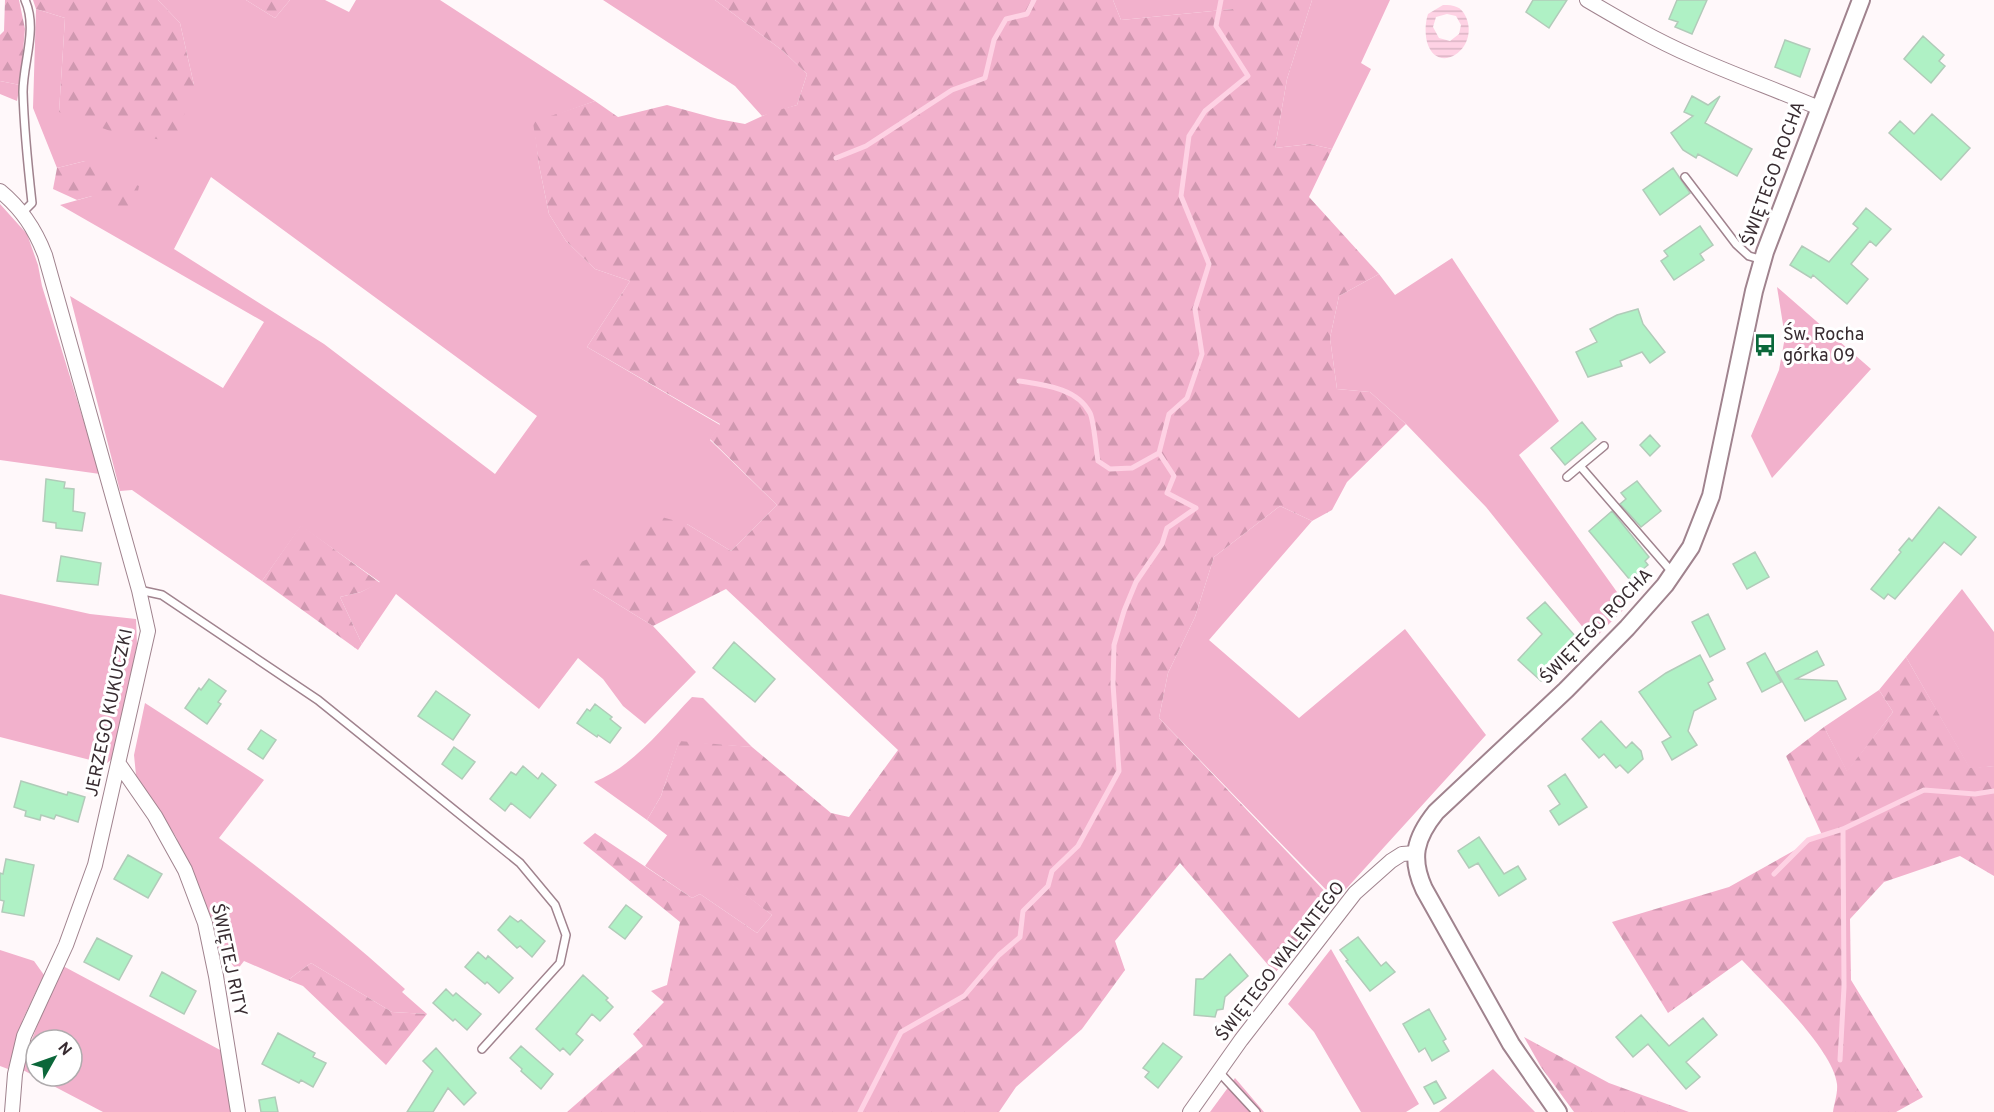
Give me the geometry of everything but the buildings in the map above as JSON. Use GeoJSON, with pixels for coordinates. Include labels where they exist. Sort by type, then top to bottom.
{"type":"FeatureCollection","features":[{"type":"Feature","properties":{"kind":"street"},"geometry":{"type":"LineString","coordinates":[[1587,0],[1629,26],[1690,56],[1819,108]]}},
{"type":"Feature","properties":{"kind":"street","name":"ŚWIĘTEGO ROCHA"},"geometry":{"type":"LineString","coordinates":[[1416,853],[1420,835],[1436,812],[1602,654],[1646,608],[1674,574],[1691,547],[1712,496],[1754,291],[1763,260],[1861,0]]}},
{"type":"Feature","properties":{"kind":"street","name":"JERZEGO KUKUCZKI"},"geometry":{"type":"LineString","coordinates":[[0,191],[23,213],[36,232],[45,255],[139,590],[148,631],[95,865],[66,945],[24,1036],[15,1074],[12,1112]]}},
{"type":"Feature","properties":{"kind":"street","name":"ŚWIĘTEJ RITY"},"geometry":{"type":"LineString","coordinates":[[119,764],[155,816],[185,870],[205,923],[216,976],[237,1112]]}},
{"type":"Feature","properties":{"kind":"street"},"geometry":{"type":"LineString","coordinates":[[1416,853],[1418,876],[1424,889],[1511,1044],[1558,1112]]}},
{"type":"Feature","properties":{"kind":"street","name":"ŚWIĘTEGO WALENTEGO"},"geometry":{"type":"LineString","coordinates":[[1190,1112],[1248,1031],[1355,893],[1390,861],[1402,854],[1416,853]]}},
{"type":"Feature","properties":{"kind":"lane"},"geometry":{"type":"LineString","coordinates":[[23,213],[32,203],[23,89],[31,26],[25,0]]}},
{"type":"Feature","properties":{"kind":"lane"},"geometry":{"type":"LineString","coordinates":[[1685,177],[1736,244],[1749,256],[1763,260]]}},
{"type":"Feature","properties":{"kind":"lane"},"geometry":{"type":"LineString","coordinates":[[1567,477],[1604,446]]}},
{"type":"Feature","properties":{"kind":"lane"},"geometry":{"type":"LineString","coordinates":[[1580,466],[1674,574]]}},
{"type":"Feature","properties":{"kind":"lane"},"geometry":{"type":"LineString","coordinates":[[139,590],[162,595],[318,700],[520,863],[555,905],[566,935],[560,963],[482,1049]]}},
{"type":"Feature","properties":{"kind":"lane"},"geometry":{"type":"LineString","coordinates":[[1219,1072],[1256,1112]]}},
{"type":"Feature","properties":{"kind":"green space"},"geometry":{"type":"Polygon","coordinates":[[[5,0],[19,0],[25,29],[20,85],[0,81],[0,35],[4,31],[5,0]]]}},
{"type":"Feature","properties":{"kind":"green space"},"geometry":{"type":"Polygon","coordinates":[[[33,0],[158,0],[180,23],[194,85],[175,142],[113,132],[59,112],[65,18],[36,9],[33,0]]]}},
{"type":"Feature","properties":{"kind":"green space"},"geometry":{"type":"Polygon","coordinates":[[[158,0],[246,0],[275,18],[290,0],[325,0],[349,12],[356,0],[440,0],[595,101],[534,123],[539,165],[549,214],[566,241],[595,269],[630,281],[587,347],[720,425],[710,440],[777,505],[731,551],[687,524],[593,589],[653,626],[696,672],[645,724],[623,706],[603,679],[578,658],[539,709],[396,594],[362,644],[340,597],[361,592],[380,582],[301,526],[262,581],[132,490],[120,491],[70,296],[223,388],[264,322],[60,205],[92,196],[85,161],[57,168],[33,108],[36,9],[65,18],[59,112],[194,85],[180,23],[158,0]],[[211,177],[174,249],[324,344],[495,474],[537,416],[211,177]]]}},
{"type":"Feature","properties":{"kind":"green space"},"geometry":{"type":"Polygon","coordinates":[[[246,0],[290,0],[275,18],[246,0]]]}},
{"type":"Feature","properties":{"kind":"green space"},"geometry":{"type":"Polygon","coordinates":[[[603,0],[715,0],[783,51],[807,74],[797,105],[762,116],[735,86],[603,0]]]}},
{"type":"Feature","properties":{"kind":"green space"},"geometry":{"type":"Polygon","coordinates":[[[715,0],[1113,0],[1121,20],[1233,9],[1233,0],[1312,0],[1287,79],[1275,148],[1310,144],[1332,149],[1309,197],[1379,274],[1339,296],[1330,338],[1337,389],[1370,392],[1406,424],[1347,482],[1332,510],[1312,521],[1280,506],[1214,557],[1195,617],[1168,673],[1159,718],[1335,902],[1275,973],[1180,863],[1115,941],[1125,970],[1082,1029],[1016,1087],[999,1112],[567,1112],[643,1046],[633,1034],[664,1002],[651,991],[667,985],[680,922],[583,843],[595,833],[692,898],[700,894],[757,933],[772,915],[647,820],[661,796],[679,741],[752,747],[831,813],[849,817],[898,750],[726,589],[653,626],[593,589],[576,564],[617,547],[658,516],[687,524],[731,551],[777,505],[710,439],[720,424],[587,347],[630,281],[595,269],[566,241],[549,214],[533,122],[595,101],[618,117],[667,105],[745,124],[771,112],[797,105],[807,74],[783,51],[715,0]]]}},
{"type":"Feature","properties":{"kind":"green space"},"geometry":{"type":"Polygon","coordinates":[[[1113,0],[1233,0],[1233,9],[1121,20],[1113,0]]]}},
{"type":"Feature","properties":{"kind":"green space"},"geometry":{"type":"Polygon","coordinates":[[[1312,0],[1390,0],[1361,63],[1371,69],[1332,149],[1310,144],[1275,148],[1287,79],[1312,0]]]}},
{"type":"Feature","properties":{"kind":"green space"},"geometry":{"type":"Polygon","coordinates":[[[0,81],[20,85],[17,101],[0,94],[0,81]]]}},
{"type":"Feature","properties":{"kind":"green space"},"geometry":{"type":"Polygon","coordinates":[[[85,161],[139,186],[134,212],[125,218],[92,196],[77,200],[53,189],[57,168],[85,161]]]}},
{"type":"Feature","properties":{"kind":"green space"},"geometry":{"type":"Polygon","coordinates":[[[0,204],[27,234],[100,474],[0,460],[0,204]]]}},
{"type":"Feature","properties":{"kind":"green space"},"geometry":{"type":"Polygon","coordinates":[[[1452,258],[1559,421],[1519,455],[1627,606],[1593,640],[1486,507],[1406,424],[1370,392],[1337,389],[1330,338],[1339,296],[1379,274],[1395,295],[1452,258]]]}},
{"type":"Feature","properties":{"kind":"green space"},"geometry":{"type":"Polygon","coordinates":[[[1777,287],[1871,369],[1772,478],[1751,436],[1779,370],[1785,337],[1777,287]]]}},
{"type":"Feature","properties":{"kind":"green space"},"geometry":{"type":"Polygon","coordinates":[[[1280,506],[1312,521],[1209,640],[1299,718],[1405,629],[1486,735],[1336,900],[1159,718],[1168,673],[1195,617],[1214,557],[1280,506]]]}},
{"type":"Feature","properties":{"kind":"green space"},"geometry":{"type":"Polygon","coordinates":[[[301,525],[380,583],[361,592],[340,597],[362,644],[358,650],[262,581],[301,525]]]}},
{"type":"Feature","properties":{"kind":"green space"},"geometry":{"type":"Polygon","coordinates":[[[1962,589],[1994,632],[1994,766],[1970,769],[1906,657],[1962,589]]]}},
{"type":"Feature","properties":{"kind":"green space"},"geometry":{"type":"Polygon","coordinates":[[[0,594],[90,614],[136,619],[137,645],[113,758],[106,764],[0,737],[0,594]]]}},
{"type":"Feature","properties":{"kind":"green space"},"geometry":{"type":"Polygon","coordinates":[[[1906,657],[1970,768],[1994,766],[1994,876],[1960,856],[1884,882],[1850,919],[1851,980],[1923,1097],[1896,1112],[1833,1112],[1837,1084],[1833,1070],[1824,1054],[1797,1019],[1742,960],[1668,1013],[1612,922],[1729,887],[1822,835],[1786,756],[1824,727],[1847,771],[1893,712],[1879,690],[1906,657]]]}},
{"type":"Feature","properties":{"kind":"green space"},"geometry":{"type":"Polygon","coordinates":[[[1879,690],[1893,712],[1847,772],[1824,727],[1879,690]]]}},
{"type":"Feature","properties":{"kind":"green space"},"geometry":{"type":"Polygon","coordinates":[[[692,697],[703,698],[752,747],[679,742],[661,796],[647,820],[594,782],[609,775],[635,756],[692,697]]]}},
{"type":"Feature","properties":{"kind":"green space"},"geometry":{"type":"Polygon","coordinates":[[[145,703],[264,780],[219,838],[360,949],[405,989],[402,992],[427,1014],[392,1012],[311,963],[288,980],[244,961],[237,970],[217,947],[214,926],[176,837],[136,775],[134,755],[145,703]]]}},
{"type":"Feature","properties":{"kind":"green space"},"geometry":{"type":"Polygon","coordinates":[[[668,834],[772,915],[757,933],[700,894],[692,898],[645,866],[668,834]]]}},
{"type":"Feature","properties":{"kind":"green space"},"geometry":{"type":"Polygon","coordinates":[[[1331,949],[1419,1104],[1406,1112],[1361,1112],[1314,1032],[1288,1004],[1331,949]]]}},
{"type":"Feature","properties":{"kind":"green space"},"geometry":{"type":"Polygon","coordinates":[[[0,950],[34,961],[44,975],[23,1019],[8,1069],[0,1066],[0,950]]]}},
{"type":"Feature","properties":{"kind":"green space"},"geometry":{"type":"Polygon","coordinates":[[[311,963],[392,1012],[427,1014],[386,1065],[303,986],[288,980],[311,963]]]}},
{"type":"Feature","properties":{"kind":"green space"},"geometry":{"type":"Polygon","coordinates":[[[63,966],[222,1051],[231,1112],[103,1112],[57,1088],[84,1088],[84,1028],[36,1028],[63,966]]]}},
{"type":"Feature","properties":{"kind":"green space"},"geometry":{"type":"Polygon","coordinates":[[[1524,1037],[1609,1083],[1689,1112],[1574,1112],[1541,1067],[1524,1037]]]}},
{"type":"Feature","properties":{"kind":"green space"},"geometry":{"type":"Polygon","coordinates":[[[1493,1069],[1535,1112],[1439,1112],[1493,1069]]]}},
{"type":"Feature","properties":{"kind":"green space"},"geometry":{"type":"Polygon","coordinates":[[[1235,1078],[1264,1112],[1210,1112],[1235,1078]]]}},
{"type":"Feature","properties":{"kind":"shaded area"},"geometry":{"type":"Polygon","coordinates":[[[1443,5],[1451,5],[1462,10],[1469,29],[1467,39],[1456,55],[1447,58],[1439,57],[1432,52],[1426,35],[1428,14],[1443,5]],[[1447,14],[1436,17],[1433,27],[1439,38],[1450,41],[1459,34],[1461,25],[1456,16],[1447,14]]]}},
{"type":"Feature","properties":{"kind":"waterway"},"geometry":{"type":"LineString","coordinates":[[836,158],[866,146],[952,90],[985,78],[994,40],[1006,19],[1027,14],[1034,0]]}},
{"type":"Feature","properties":{"kind":"waterway"},"geometry":{"type":"LineString","coordinates":[[860,1112],[901,1032],[964,996],[999,955],[1020,937],[1023,911],[1048,886],[1052,871],[1078,846],[1119,771],[1113,684],[1114,645],[1136,582],[1162,544],[1167,528],[1196,508],[1167,493],[1174,476],[1159,453],[1169,414],[1187,398],[1202,354],[1195,309],[1209,264],[1181,196],[1189,136],[1205,111],[1248,76],[1216,26],[1221,0]]}},
{"type":"Feature","properties":{"kind":"waterway"},"geometry":{"type":"LineString","coordinates":[[1019,381],[1059,389],[1077,398],[1090,413],[1098,461],[1110,469],[1132,468],[1159,453]]}},
{"type":"Feature","properties":{"kind":"waterway"},"geometry":{"type":"LineString","coordinates":[[1774,874],[1808,840],[1843,829],[1924,790],[1975,794],[1994,791]]}},
{"type":"Feature","properties":{"kind":"waterway"},"geometry":{"type":"LineString","coordinates":[[1840,1060],[1844,987],[1843,829]]}},
{"type":"Feature","properties":{"kind":"place","name":"Św. Rocha górka 09"},"geometry":{"type":"Point","coordinates":[1765,345]}}]}
